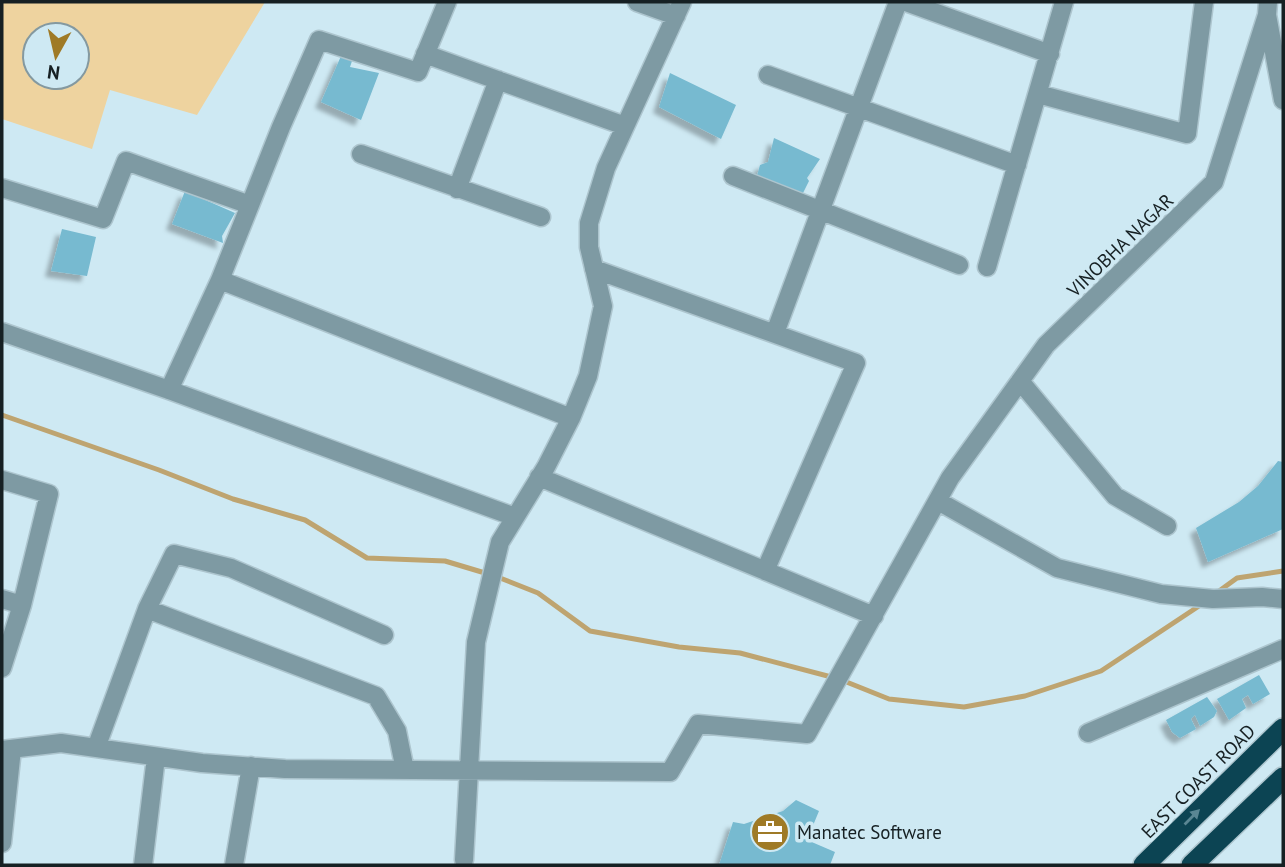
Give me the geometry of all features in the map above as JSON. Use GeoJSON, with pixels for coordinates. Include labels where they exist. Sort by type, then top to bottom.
{"type":"FeatureCollection","features":[{"type":"Feature","properties":{"kind":"highway","name":"EAST COAST ROAD"},"geometry":{"type":"LineString","coordinates":[[1144,865],[1283,729]]}},
{"type":"Feature","properties":{"kind":"highway"},"geometry":{"type":"LineString","coordinates":[[1192,865],[1283,778]]}},
{"type":"Feature","properties":{"kind":"street"},"geometry":{"type":"LineString","coordinates":[[169,390],[220,280],[319,40],[418,72],[447,2]]}},
{"type":"Feature","properties":{"kind":"street"},"geometry":{"type":"LineString","coordinates":[[464,860],[475,642],[500,542],[571,418],[588,376],[603,306],[589,247],[589,223],[606,168],[679,9],[637,2]]}},
{"type":"Feature","properties":{"kind":"street"},"geometry":{"type":"LineString","coordinates":[[775,333],[898,2]]}},
{"type":"Feature","properties":{"kind":"street"},"geometry":{"type":"LineString","coordinates":[[906,2],[1050,54]]}},
{"type":"Feature","properties":{"kind":"street"},"geometry":{"type":"LineString","coordinates":[[987,267],[1064,2]]}},
{"type":"Feature","properties":{"kind":"street"},"geometry":{"type":"LineString","coordinates":[[1038,94],[1187,134],[1204,2]]}},
{"type":"Feature","properties":{"kind":"street"},"geometry":{"type":"LineString","coordinates":[[1267,8],[1283,100]]}},
{"type":"Feature","properties":{"kind":"street","name":"VINOBHA NAGAR"},"geometry":{"type":"LineString","coordinates":[[468,771],[670,772],[698,724],[807,734],[950,478],[1046,345],[1214,182],[1267,8]]}},
{"type":"Feature","properties":{"kind":"street"},"geometry":{"type":"LineString","coordinates":[[425,54],[625,126]]}},
{"type":"Feature","properties":{"kind":"street"},"geometry":{"type":"LineString","coordinates":[[768,75],[1017,165]]}},
{"type":"Feature","properties":{"kind":"street"},"geometry":{"type":"LineString","coordinates":[[457,189],[498,80]]}},
{"type":"Feature","properties":{"kind":"street"},"geometry":{"type":"LineString","coordinates":[[361,154],[541,217]]}},
{"type":"Feature","properties":{"kind":"street"},"geometry":{"type":"LineString","coordinates":[[2,188],[103,219],[126,161],[250,205]]}},
{"type":"Feature","properties":{"kind":"street"},"geometry":{"type":"LineString","coordinates":[[733,176],[959,265]]}},
{"type":"Feature","properties":{"kind":"street"},"geometry":{"type":"LineString","coordinates":[[594,269],[856,363],[765,570]]}},
{"type":"Feature","properties":{"kind":"street"},"geometry":{"type":"LineString","coordinates":[[220,280],[571,418]]}},
{"type":"Feature","properties":{"kind":"street"},"geometry":{"type":"LineString","coordinates":[[2,332],[515,517]]}},
{"type":"Feature","properties":{"kind":"street"},"geometry":{"type":"LineString","coordinates":[[1020,381],[1115,496],[1167,526]]}},
{"type":"Feature","properties":{"kind":"street"},"geometry":{"type":"LineString","coordinates":[[539,477],[874,615]]}},
{"type":"Feature","properties":{"kind":"street"},"geometry":{"type":"LineString","coordinates":[[2,480],[49,494],[22,605],[2,668]]}},
{"type":"Feature","properties":{"kind":"street"},"geometry":{"type":"LineString","coordinates":[[937,502],[1057,568],[1161,594],[1213,599],[1262,597],[1283,600]]}},
{"type":"Feature","properties":{"kind":"street"},"geometry":{"type":"LineString","coordinates":[[96,748],[147,609],[174,554],[231,568],[384,635]]}},
{"type":"Feature","properties":{"kind":"street"},"geometry":{"type":"LineString","coordinates":[[2,599],[22,605]]}},
{"type":"Feature","properties":{"kind":"street"},"geometry":{"type":"LineString","coordinates":[[147,609],[376,696],[397,731],[405,770]]}},
{"type":"Feature","properties":{"kind":"street"},"geometry":{"type":"LineString","coordinates":[[1088,733],[1283,649]]}},
{"type":"Feature","properties":{"kind":"street"},"geometry":{"type":"LineString","coordinates":[[2,843],[7,749],[61,743],[201,763],[285,769],[468,771]]}},
{"type":"Feature","properties":{"kind":"street"},"geometry":{"type":"LineString","coordinates":[[143,865],[156,757]]}},
{"type":"Feature","properties":{"kind":"street"},"geometry":{"type":"LineString","coordinates":[[234,865],[251,766]]}},
{"type":"Feature","properties":{"kind":"shaded area"},"geometry":{"type":"Polygon","coordinates":[[[2,2],[265,2],[197,115],[110,90],[92,149],[2,119],[2,2]]]}},
{"type":"Feature","properties":{"kind":"building"},"geometry":{"type":"Polygon","coordinates":[[[341,56],[352,61],[350,67],[379,73],[361,120],[321,102],[341,56]]]}},
{"type":"Feature","properties":{"kind":"building"},"geometry":{"type":"Polygon","coordinates":[[[670,73],[736,105],[721,139],[659,107],[670,73]]]}},
{"type":"Feature","properties":{"kind":"building"},"geometry":{"type":"Polygon","coordinates":[[[774,138],[820,159],[807,178],[809,181],[801,197],[755,183],[760,165],[768,162],[774,138]]]}},
{"type":"Feature","properties":{"kind":"building"},"geometry":{"type":"Polygon","coordinates":[[[185,191],[235,213],[222,236],[223,243],[172,224],[185,191]]]}},
{"type":"Feature","properties":{"kind":"building"},"geometry":{"type":"Polygon","coordinates":[[[62,229],[96,237],[87,276],[51,271],[62,229]]]}},
{"type":"Feature","properties":{"kind":"building"},"geometry":{"type":"Polygon","coordinates":[[[1278,461],[1283,462],[1283,529],[1208,562],[1196,528],[1239,502],[1258,486],[1278,461]]]}},
{"type":"Feature","properties":{"kind":"building"},"geometry":{"type":"Polygon","coordinates":[[[1259,675],[1270,694],[1253,704],[1248,695],[1242,699],[1246,708],[1229,720],[1217,699],[1259,675]]]}},
{"type":"Feature","properties":{"kind":"building"},"geometry":{"type":"Polygon","coordinates":[[[1207,697],[1217,711],[1214,717],[1200,726],[1195,715],[1191,719],[1196,729],[1180,738],[1172,732],[1166,720],[1207,697]]]}},
{"type":"Feature","properties":{"kind":"building","name":"Manatec Software"},"geometry":{"type":"Polygon","coordinates":[[[796,800],[819,811],[807,840],[835,852],[830,865],[719,865],[733,822],[744,824],[783,811],[796,800]]]}},
{"type":"Feature","properties":{"kind":"waterway"},"geometry":{"type":"LineString","coordinates":[[2,415],[233,499],[305,520],[367,558],[445,561],[495,576],[538,593],[590,631],[679,647],[740,653],[839,679],[889,699],[964,707],[1025,696],[1101,671],[1202,604]]}},
{"type":"Feature","properties":{"kind":"waterway"},"geometry":{"type":"LineString","coordinates":[[1215,594],[1237,578],[1283,571]]}},
{"type":"Feature","properties":{"kind":"place","name":"Manatec Software"},"geometry":{"type":"Point","coordinates":[770,832]}}]}
